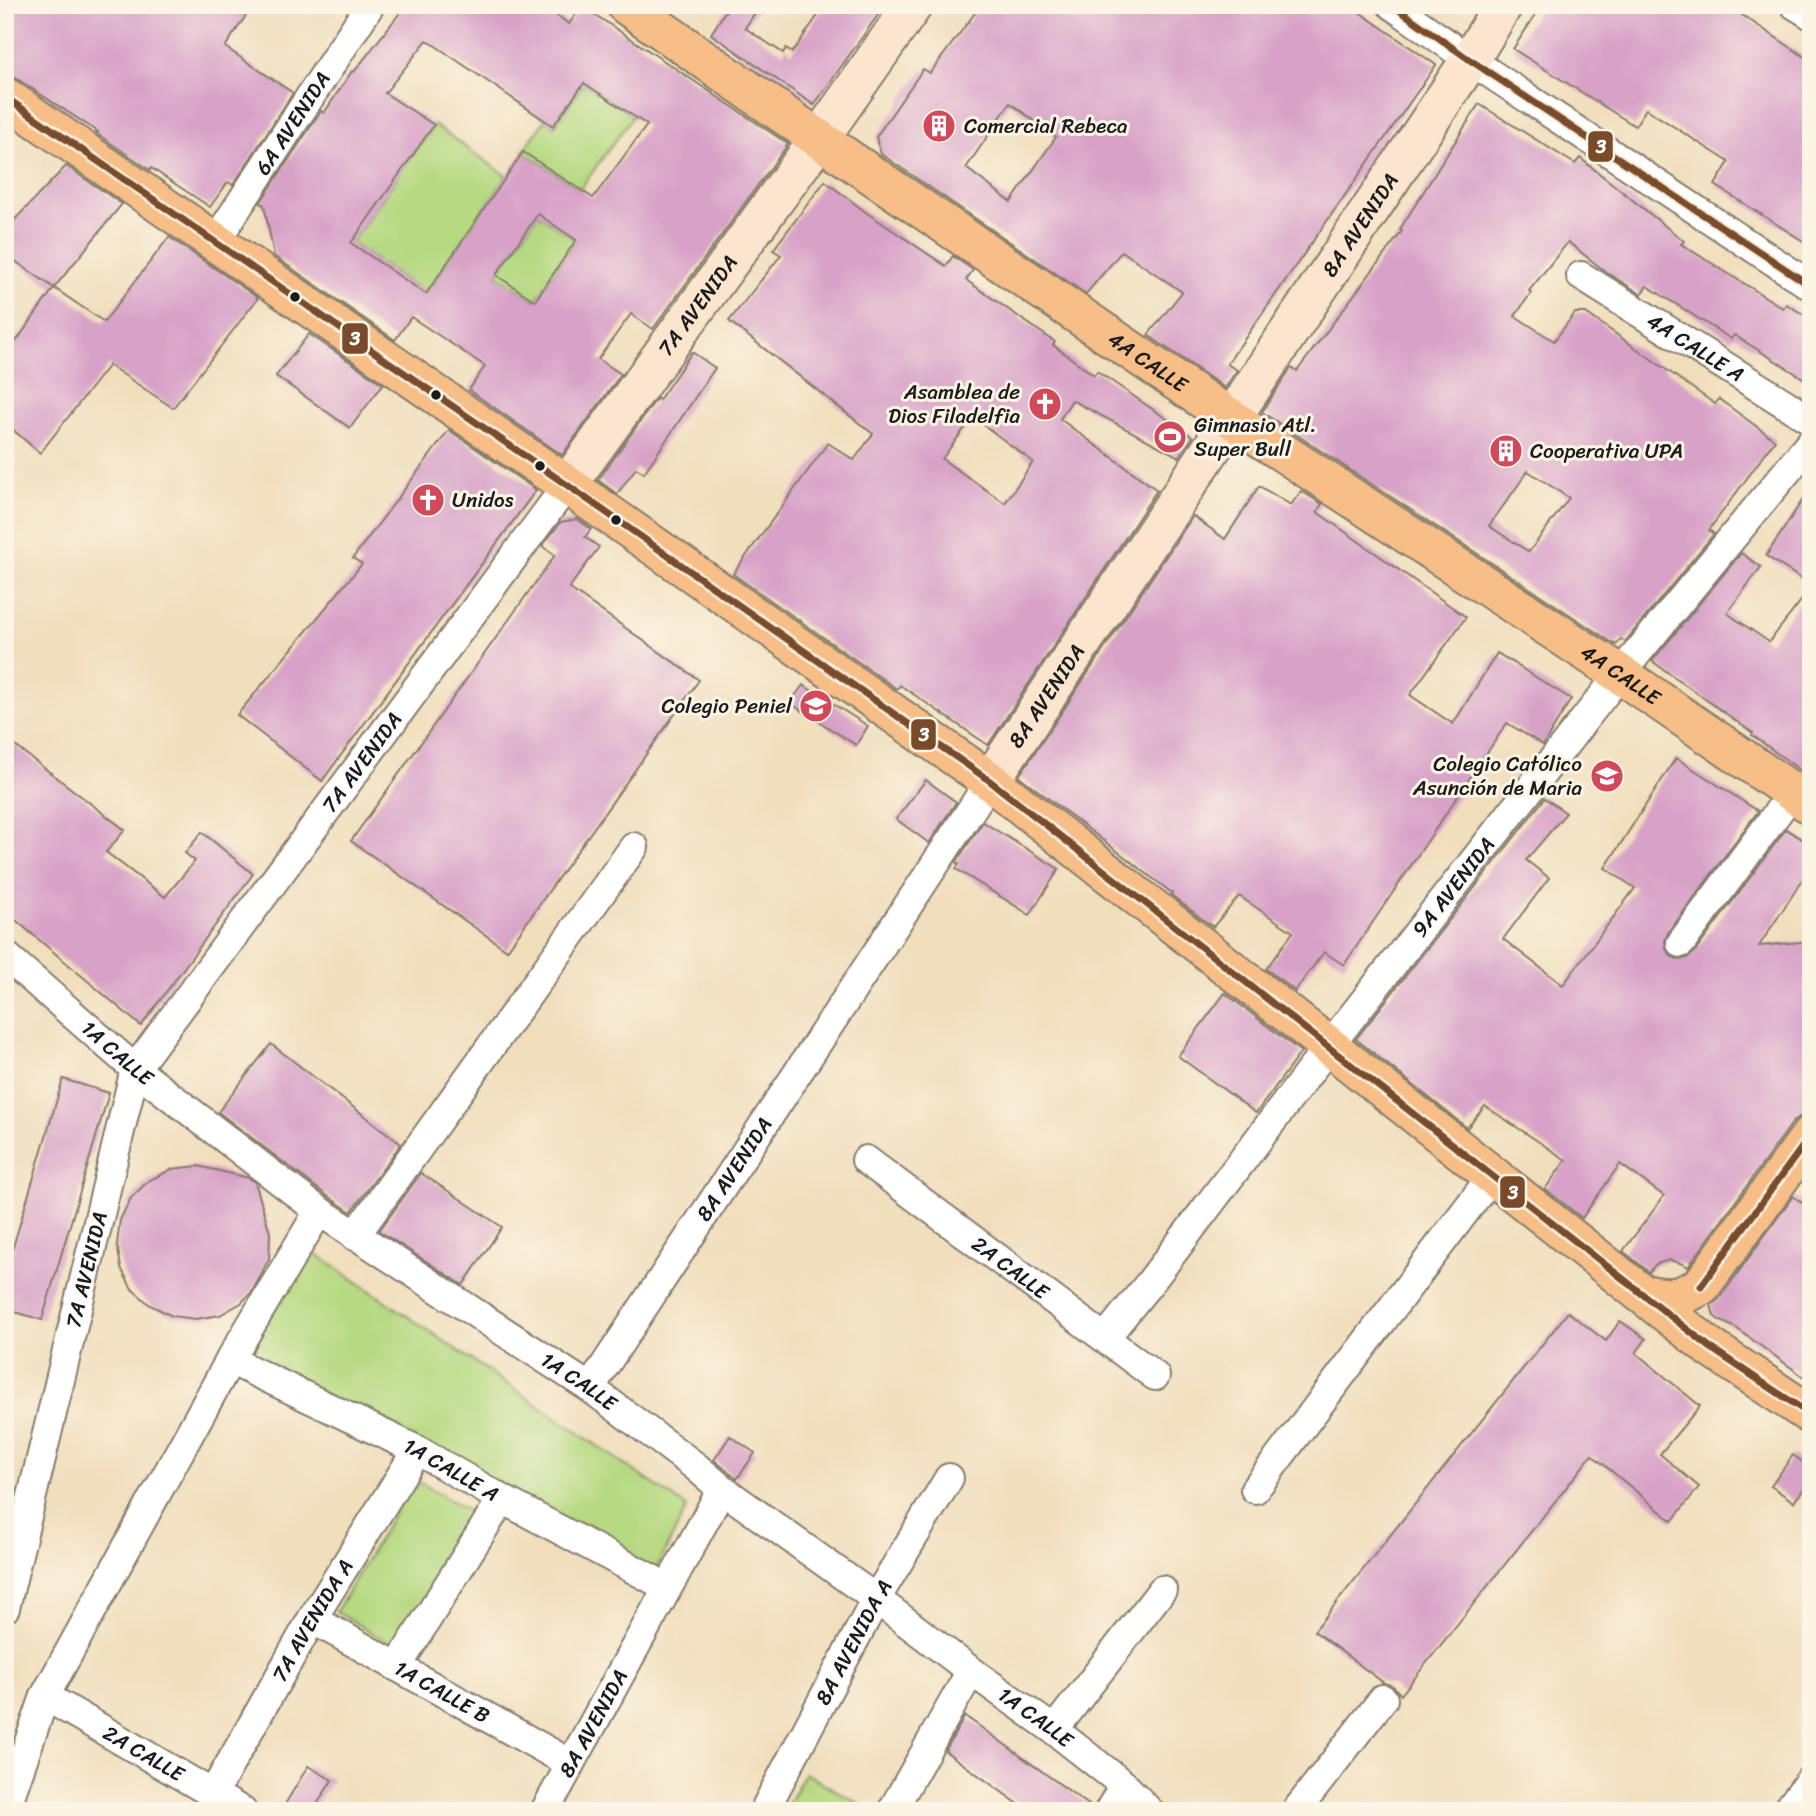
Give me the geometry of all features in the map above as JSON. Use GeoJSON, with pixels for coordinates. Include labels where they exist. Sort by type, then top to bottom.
{"type":"FeatureCollection","features":[{"type":"Feature","properties":{"kind":"main road","name":"4A CALLE"},"geometry":{"type":"LineString","coordinates":[[626,5],[1232,419],[1620,674],[1802,799]]}},
{"type":"Feature","properties":{"kind":"main road"},"geometry":{"type":"LineString","coordinates":[[5,97],[990,780],[1642,1294],[1712,1348],[1811,1415]]}},
{"type":"Feature","properties":{"kind":"main road"},"geometry":{"type":"LineString","coordinates":[[1642,1294],[1666,1299],[1685,1295],[1701,1286],[1811,1135]]}},
{"type":"Feature","properties":{"kind":"main road"},"geometry":{"type":"LineString","coordinates":[[1701,1286],[1701,1322],[1712,1348]]}},
{"type":"Feature","properties":{"kind":"street","name":"6A AVENIDA"},"geometry":{"type":"LineString","coordinates":[[215,242],[370,5]]}},
{"type":"Feature","properties":{"kind":"street","name":"7A AVENIDA"},"geometry":{"type":"LineString","coordinates":[[5,1608],[135,1069],[567,485],[819,139],[913,5]]}},
{"type":"Feature","properties":{"kind":"street"},"geometry":{"type":"LineString","coordinates":[[1392,5],[1470,60],[1811,286]]}},
{"type":"Feature","properties":{"kind":"street","name":"8A AVENIDA"},"geometry":{"type":"LineString","coordinates":[[590,1388],[990,780],[1470,60],[1503,5]]}},
{"type":"Feature","properties":{"kind":"street"},"geometry":{"type":"LineString","coordinates":[[1795,5],[1811,15]]}},
{"type":"Feature","properties":{"kind":"street","name":"4A CALLE A"},"geometry":{"type":"LineString","coordinates":[[1581,276],[1811,419]]}},
{"type":"Feature","properties":{"kind":"street","name":"9A AVENIDA"},"geometry":{"type":"LineString","coordinates":[[1105,1338],[1620,674],[1811,442]]}},
{"type":"Feature","properties":{"kind":"street"},"geometry":{"type":"LineString","coordinates":[[1681,943],[1802,799]]}},
{"type":"Feature","properties":{"kind":"street"},"geometry":{"type":"LineString","coordinates":[[355,1236],[634,847]]}},
{"type":"Feature","properties":{"kind":"street","name":"1A CALLE"},"geometry":{"type":"LineString","coordinates":[[5,955],[135,1069],[319,1211],[590,1388],[722,1489],[1054,1730],[1124,1785],[1149,1811]]}},
{"type":"Feature","properties":{"kind":"street","name":"2A CALLE"},"geometry":{"type":"LineString","coordinates":[[866,1160],[1155,1376]]}},
{"type":"Feature","properties":{"kind":"street"},"geometry":{"type":"LineString","coordinates":[[1255,1489],[1492,1176]]}},
{"type":"Feature","properties":{"kind":"street"},"geometry":{"type":"LineString","coordinates":[[5,1811],[45,1696],[230,1360],[319,1211]]}},
{"type":"Feature","properties":{"kind":"street","name":"1A CALLE A"},"geometry":{"type":"LineString","coordinates":[[230,1360],[417,1450],[502,1499],[667,1587]]}},
{"type":"Feature","properties":{"kind":"street","name":"7A AVENIDA A"},"geometry":{"type":"LineString","coordinates":[[213,1794],[312,1619],[417,1450]]}},
{"type":"Feature","properties":{"kind":"street","name":"8A AVENIDA A"},"geometry":{"type":"LineString","coordinates":[[764,1811],[876,1599],[949,1478]]}},
{"type":"Feature","properties":{"kind":"street","name":"8A AVENIDA"},"geometry":{"type":"LineString","coordinates":[[545,1811],[722,1489]]}},
{"type":"Feature","properties":{"kind":"street"},"geometry":{"type":"LineString","coordinates":[[397,1667],[502,1499]]}},
{"type":"Feature","properties":{"kind":"street"},"geometry":{"type":"LineString","coordinates":[[1054,1730],[1162,1590]]}},
{"type":"Feature","properties":{"kind":"street","name":"1A CALLE B"},"geometry":{"type":"LineString","coordinates":[[312,1619],[571,1764]]}},
{"type":"Feature","properties":{"kind":"street"},"geometry":{"type":"LineString","coordinates":[[892,1811],[971,1671]]}},
{"type":"Feature","properties":{"kind":"street","name":"2A CALLE"},"geometry":{"type":"LineString","coordinates":[[45,1696],[242,1811]]}},
{"type":"Feature","properties":{"kind":"street"},"geometry":{"type":"LineString","coordinates":[[1296,1811],[1383,1699]]}},
{"type":"Feature","properties":{"kind":"street"},"geometry":{"type":"LineString","coordinates":[[1787,1811],[1811,1779]]}},
{"type":"Feature","properties":{"kind":"street"},"geometry":{"type":"LineString","coordinates":[[1109,1811],[1124,1785]]}},
{"type":"Feature","properties":{"kind":"green space"},"geometry":{"type":"Polygon","coordinates":[[[584,83],[633,116],[580,189],[523,152],[545,120],[554,126],[584,83]]]}},
{"type":"Feature","properties":{"kind":"green space"},"geometry":{"type":"Polygon","coordinates":[[[434,125],[507,176],[426,294],[351,243],[434,125]]]}},
{"type":"Feature","properties":{"kind":"green space"},"geometry":{"type":"Polygon","coordinates":[[[538,214],[576,240],[535,301],[496,275],[538,214]]]}},
{"type":"Feature","properties":{"kind":"green space"},"geometry":{"type":"Polygon","coordinates":[[[306,1247],[687,1507],[651,1580],[248,1350],[306,1247]]]}},
{"type":"Feature","properties":{"kind":"green space"},"geometry":{"type":"Polygon","coordinates":[[[414,1479],[478,1517],[400,1649],[336,1612],[414,1479]]]}},
{"type":"Feature","properties":{"kind":"green space"},"geometry":{"type":"Polygon","coordinates":[[[805,1773],[869,1809],[868,1811],[784,1811],[805,1773]]]}},
{"type":"Feature","properties":{"kind":"building"},"geometry":{"type":"Polygon","coordinates":[[[5,5],[253,5],[225,47],[293,93],[233,185],[228,182],[210,207],[151,168],[150,170],[17,79],[5,75],[5,5]]]}},
{"type":"Feature","properties":{"kind":"building"},"geometry":{"type":"Polygon","coordinates":[[[406,5],[542,5],[569,24],[582,6],[788,144],[653,329],[631,314],[598,359],[621,374],[562,455],[469,390],[485,366],[411,317],[395,340],[274,256],[264,205],[260,203],[321,111],[324,113],[352,71],[354,72],[406,5]],[[427,40],[385,93],[434,125],[351,243],[426,294],[523,152],[593,198],[647,125],[584,83],[553,126],[427,40]],[[538,214],[496,275],[535,301],[576,240],[538,214]]]}},
{"type":"Feature","properties":{"kind":"building"},"geometry":{"type":"Polygon","coordinates":[[[729,5],[760,5],[745,28],[783,53],[786,48],[792,53],[825,5],[885,5],[814,105],[711,34],[729,5]]]}},
{"type":"Feature","properties":{"kind":"building"},"geometry":{"type":"Polygon","coordinates":[[[981,5],[1349,5],[1436,65],[1227,364],[1237,370],[1225,388],[1148,335],[1182,292],[1122,251],[1086,294],[881,154],[876,137],[923,69],[930,73],[981,5]],[[1010,103],[966,168],[1011,202],[1056,137],[1010,103]]]}},
{"type":"Feature","properties":{"kind":"building"},"geometry":{"type":"Polygon","coordinates":[[[1542,5],[1727,5],[1811,61],[1811,246],[1715,185],[1729,162],[1646,109],[1635,126],[1513,49],[1542,5]]]}},
{"type":"Feature","properties":{"kind":"building"},"geometry":{"type":"Polygon","coordinates":[[[1479,104],[1575,164],[1580,158],[1684,241],[1681,244],[1783,308],[1786,304],[1811,319],[1811,383],[1734,335],[1731,339],[1647,286],[1641,294],[1606,272],[1568,242],[1529,291],[1531,293],[1515,316],[1554,341],[1575,313],[1586,313],[1715,404],[1719,399],[1775,440],[1709,530],[1714,534],[1625,642],[1621,639],[1616,645],[1262,412],[1291,368],[1297,371],[1402,231],[1400,229],[1479,104]],[[1528,471],[1489,526],[1529,552],[1569,498],[1528,471]]]}},
{"type":"Feature","properties":{"kind":"building"},"geometry":{"type":"Polygon","coordinates":[[[5,124],[15,131],[5,142],[5,124]]]}},
{"type":"Feature","properties":{"kind":"building"},"geometry":{"type":"Polygon","coordinates":[[[66,166],[122,204],[54,288],[5,254],[5,230],[66,166]]]}},
{"type":"Feature","properties":{"kind":"building"},"geometry":{"type":"Polygon","coordinates":[[[825,181],[946,266],[953,256],[973,270],[966,280],[1055,342],[1053,345],[1094,375],[1097,371],[1193,437],[1179,457],[1072,400],[1060,419],[1157,490],[988,745],[900,685],[897,689],[733,574],[828,443],[854,460],[873,434],[729,321],[781,255],[773,250],[825,181]],[[973,417],[942,459],[1005,503],[1033,462],[973,417]]]}},
{"type":"Feature","properties":{"kind":"building"},"geometry":{"type":"Polygon","coordinates":[[[169,237],[258,298],[173,408],[109,365],[40,453],[5,423],[5,357],[54,288],[104,322],[169,237]]]}},
{"type":"Feature","properties":{"kind":"building"},"geometry":{"type":"Polygon","coordinates":[[[309,334],[383,384],[350,428],[276,376],[309,334]]]}},
{"type":"Feature","properties":{"kind":"building"},"geometry":{"type":"Polygon","coordinates":[[[692,352],[715,368],[644,473],[636,468],[617,494],[598,480],[692,352]]]}},
{"type":"Feature","properties":{"kind":"building"},"geometry":{"type":"Polygon","coordinates":[[[449,430],[536,490],[322,781],[237,715],[362,564],[353,558],[449,430]]]}},
{"type":"Feature","properties":{"kind":"building"},"geometry":{"type":"Polygon","coordinates":[[[1259,486],[1291,505],[1301,491],[1322,504],[1317,512],[1466,617],[1410,695],[1453,724],[1497,653],[1571,699],[1543,745],[1507,723],[1344,965],[1324,952],[1295,991],[1266,969],[1293,932],[1239,896],[1213,927],[1019,776],[1193,516],[1225,539],[1259,486]]]}},
{"type":"Feature","properties":{"kind":"building"},"geometry":{"type":"Polygon","coordinates":[[[1811,487],[1811,585],[1766,556],[1811,487]]]}},
{"type":"Feature","properties":{"kind":"building"},"geometry":{"type":"Polygon","coordinates":[[[577,519],[591,529],[585,537],[599,547],[569,588],[699,680],[507,950],[351,841],[555,555],[542,546],[561,522],[577,519]]]}},
{"type":"Feature","properties":{"kind":"building"},"geometry":{"type":"Polygon","coordinates":[[[1741,553],[1761,567],[1727,613],[1769,642],[1811,588],[1811,778],[1652,661],[1741,553]]]}},
{"type":"Feature","properties":{"kind":"building"},"geometry":{"type":"Polygon","coordinates":[[[803,685],[868,726],[856,745],[790,703],[803,685]]]}},
{"type":"Feature","properties":{"kind":"building"},"geometry":{"type":"Polygon","coordinates":[[[5,738],[125,830],[106,852],[165,897],[195,861],[185,853],[202,832],[253,874],[141,1026],[5,911],[5,738]]]}},
{"type":"Feature","properties":{"kind":"building"},"geometry":{"type":"Polygon","coordinates":[[[1676,758],[1758,811],[1668,933],[1665,940],[1666,949],[1672,957],[1680,960],[1694,953],[1786,829],[1811,845],[1811,867],[1759,946],[1811,941],[1811,1114],[1802,1115],[1793,1122],[1688,1267],[1669,1260],[1656,1264],[1649,1272],[1623,1251],[1664,1196],[1620,1164],[1582,1218],[1545,1189],[1566,1160],[1485,1106],[1467,1128],[1356,1039],[1545,798],[1566,813],[1526,860],[1549,878],[1503,939],[1563,985],[1635,888],[1605,868],[1676,758]]]}},
{"type":"Feature","properties":{"kind":"building"},"geometry":{"type":"Polygon","coordinates":[[[926,780],[956,802],[929,843],[896,819],[926,780]]]}},
{"type":"Feature","properties":{"kind":"building"},"geometry":{"type":"Polygon","coordinates":[[[983,822],[1059,869],[1030,915],[956,869],[959,864],[956,862],[983,822]]]}},
{"type":"Feature","properties":{"kind":"building"},"geometry":{"type":"Polygon","coordinates":[[[1225,993],[1301,1052],[1256,1113],[1178,1056],[1225,993]]]}},
{"type":"Feature","properties":{"kind":"building"},"geometry":{"type":"Polygon","coordinates":[[[271,1044],[401,1144],[351,1212],[218,1112],[271,1044]]]}},
{"type":"Feature","properties":{"kind":"building"},"geometry":{"type":"Polygon","coordinates":[[[63,1079],[109,1093],[42,1320],[5,1309],[5,1274],[63,1079]]]}},
{"type":"Feature","properties":{"kind":"building"},"geometry":{"type":"Polygon","coordinates":[[[198,1166],[249,1178],[255,1182],[270,1233],[269,1259],[252,1292],[241,1303],[220,1315],[196,1319],[172,1316],[150,1305],[132,1289],[121,1268],[117,1244],[120,1220],[131,1198],[148,1181],[172,1169],[198,1166]]]}},
{"type":"Feature","properties":{"kind":"building"},"geometry":{"type":"Polygon","coordinates":[[[421,1173],[502,1227],[463,1285],[379,1231],[421,1173]]]}},
{"type":"Feature","properties":{"kind":"building"},"geometry":{"type":"Polygon","coordinates":[[[1793,1196],[1811,1209],[1811,1382],[1736,1328],[1719,1320],[1714,1316],[1711,1305],[1719,1299],[1793,1196]]]}},
{"type":"Feature","properties":{"kind":"building"},"geometry":{"type":"Polygon","coordinates":[[[1568,1312],[1606,1341],[1620,1321],[1646,1339],[1636,1353],[1700,1406],[1660,1454],[1699,1487],[1672,1521],[1592,1455],[1401,1695],[1393,1686],[1384,1683],[1314,1631],[1568,1312]]]}},
{"type":"Feature","properties":{"kind":"building"},"geometry":{"type":"Polygon","coordinates":[[[730,1436],[755,1453],[737,1479],[714,1460],[730,1436]]]}},
{"type":"Feature","properties":{"kind":"building"},"geometry":{"type":"Polygon","coordinates":[[[1793,1455],[1811,1468],[1811,1479],[1794,1502],[1771,1486],[1793,1455]]]}},
{"type":"Feature","properties":{"kind":"building"},"geometry":{"type":"Polygon","coordinates":[[[965,1716],[1093,1808],[1092,1811],[1028,1811],[945,1751],[965,1716]]]}},
{"type":"Feature","properties":{"kind":"building"},"geometry":{"type":"Polygon","coordinates":[[[308,1766],[332,1780],[313,1811],[281,1811],[308,1766]]]}},
{"type":"Feature","properties":{"kind":"transit line","name":"3"},"geometry":{"type":"LineString","coordinates":[[1392,5],[1470,60],[1811,286]]}},
{"type":"Feature","properties":{"kind":"transit line","name":"3"},"geometry":{"type":"LineString","coordinates":[[5,97],[990,781],[1711,1348],[1811,1415]]}},
{"type":"Feature","properties":{"kind":"transit line","name":"3"},"geometry":{"type":"LineString","coordinates":[[1701,1286],[1811,1135]]}},
{"type":"Feature","properties":{"kind":"place","name":"Comercial Rebeca"},"geometry":{"type":"Point","coordinates":[939,126]}},
{"type":"Feature","properties":{"kind":"place","name":"Asamblea de Dios Filadelfia"},"geometry":{"type":"Point","coordinates":[1045,404]}},
{"type":"Feature","properties":{"kind":"place","name":"Gimnasio Atl. Super Bull"},"geometry":{"type":"Point","coordinates":[1170,437]}},
{"type":"Feature","properties":{"kind":"place","name":"Cooperativa UPA"},"geometry":{"type":"Point","coordinates":[1506,451]}},
{"type":"Feature","properties":{"kind":"place","name":"Unidos"},"geometry":{"type":"Point","coordinates":[428,500]}},
{"type":"Feature","properties":{"kind":"place","name":"Colegio Peniel"},"geometry":{"type":"Point","coordinates":[816,706]}},
{"type":"Feature","properties":{"kind":"place","name":"Colegio Católico Asunción de Maria"},"geometry":{"type":"Point","coordinates":[1607,776]}}]}
